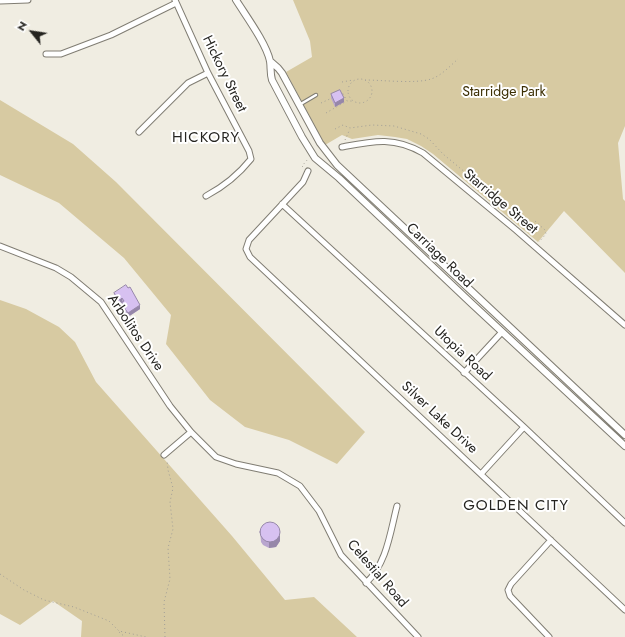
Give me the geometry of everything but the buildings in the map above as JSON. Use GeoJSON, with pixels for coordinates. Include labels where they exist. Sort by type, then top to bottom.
{"type":"FeatureCollection","features":[{"type":"Feature","properties":{"kind":"street"},"geometry":{"type":"LineString","coordinates":[[0,1],[28,0]]}},
{"type":"Feature","properties":{"kind":"street","name":"Carriage Road"},"geometry":{"type":"LineString","coordinates":[[236,0],[264,47],[270,61],[270,75],[302,137],[315,158],[344,182],[625,446]]}},
{"type":"Feature","properties":{"kind":"street"},"geometry":{"type":"LineString","coordinates":[[46,54],[61,54],[111,36],[176,2]]}},
{"type":"Feature","properties":{"kind":"street","name":"Hickory Street"},"geometry":{"type":"LineString","coordinates":[[176,2],[208,74],[250,151],[251,158],[246,165],[220,189],[206,196]]}},
{"type":"Feature","properties":{"kind":"street","name":"Carriage Road"},"geometry":{"type":"LineString","coordinates":[[270,61],[282,74],[320,143],[337,165],[625,435]]}},
{"type":"Feature","properties":{"kind":"street"},"geometry":{"type":"LineString","coordinates":[[139,132],[188,83],[208,74]]}},
{"type":"Feature","properties":{"kind":"street"},"geometry":{"type":"LineString","coordinates":[[289,111],[299,105]]}},
{"type":"Feature","properties":{"kind":"street","name":"Starridge Street"},"geometry":{"type":"LineString","coordinates":[[342,147],[373,141],[395,142],[423,153],[535,246],[625,325]]}},
{"type":"Feature","properties":{"kind":"street"},"geometry":{"type":"LineString","coordinates":[[282,204],[303,182],[308,171]]}},
{"type":"Feature","properties":{"kind":"street"},"geometry":{"type":"LineString","coordinates":[[344,182],[349,176]]}},
{"type":"Feature","properties":{"kind":"street","name":"Silver Lake Drive"},"geometry":{"type":"LineString","coordinates":[[282,204],[248,240],[246,250],[250,257],[625,610]]}},
{"type":"Feature","properties":{"kind":"street","name":"Utopia Road"},"geometry":{"type":"LineString","coordinates":[[282,204],[524,427],[625,523]]}},
{"type":"Feature","properties":{"kind":"street","name":"Arbolitos Drive"},"geometry":{"type":"LineString","coordinates":[[0,246],[56,268],[71,277],[101,302],[170,406],[191,432]]}},
{"type":"Feature","properties":{"kind":"street"},"geometry":{"type":"LineString","coordinates":[[464,373],[508,326]]}},
{"type":"Feature","properties":{"kind":"street"},"geometry":{"type":"LineString","coordinates":[[578,402],[583,396]]}},
{"type":"Feature","properties":{"kind":"street"},"geometry":{"type":"LineString","coordinates":[[480,474],[524,427]]}},
{"type":"Feature","properties":{"kind":"street"},"geometry":{"type":"LineString","coordinates":[[165,454],[191,432]]}},
{"type":"Feature","properties":{"kind":"street","name":"Celestial Road"},"geometry":{"type":"LineString","coordinates":[[191,432],[216,457],[236,464],[278,473],[300,486],[319,511],[340,555],[418,637]]}},
{"type":"Feature","properties":{"kind":"street"},"geometry":{"type":"LineString","coordinates":[[366,583],[381,562],[386,550],[397,506]]}},
{"type":"Feature","properties":{"kind":"street"},"geometry":{"type":"LineString","coordinates":[[549,637],[510,596],[508,590],[511,584],[551,540]]}},
{"type":"Feature","properties":{"kind":"lane"},"geometry":{"type":"LineString","coordinates":[[299,105],[316,95]]}},
{"type":"Feature","properties":{"kind":"path"},"geometry":{"type":"LineString","coordinates":[[342,82],[357,79],[397,81],[429,79],[449,68],[458,59]]}},
{"type":"Feature","properties":{"kind":"path"},"geometry":{"type":"LineString","coordinates":[[354,80],[349,86],[348,90],[350,98],[354,101]]}},
{"type":"Feature","properties":{"kind":"path"},"geometry":{"type":"LineString","coordinates":[[326,113],[345,102],[340,93],[342,92],[347,101],[350,102],[364,102],[370,97],[372,89],[365,80]]}},
{"type":"Feature","properties":{"kind":"path"},"geometry":{"type":"LineString","coordinates":[[321,103],[334,96]]}},
{"type":"Feature","properties":{"kind":"path"},"geometry":{"type":"LineString","coordinates":[[346,138],[350,128]]}},
{"type":"Feature","properties":{"kind":"path"},"geometry":{"type":"LineString","coordinates":[[308,171],[302,166],[309,157]]}},
{"type":"Feature","properties":{"kind":"path"},"geometry":{"type":"LineString","coordinates":[[535,221],[545,230],[546,234],[535,246]]}},
{"type":"Feature","properties":{"kind":"path"},"geometry":{"type":"LineString","coordinates":[[165,454],[170,457],[167,460],[173,488],[170,502],[173,529],[168,548],[170,579],[164,602],[165,637]]}},
{"type":"Feature","properties":{"kind":"path"},"geometry":{"type":"LineString","coordinates":[[0,574],[24,590],[44,600],[74,607],[109,621],[125,637]]}},
{"type":"Feature","properties":{"kind":"path"},"geometry":{"type":"LineString","coordinates":[[119,631],[146,637]]}},
{"type":"Feature","properties":{"kind":"green space","name":"Starridge Park"},"geometry":{"type":"Polygon","coordinates":[[[293,0],[625,0],[625,126],[618,143],[623,199],[625,201],[625,273],[564,211],[538,242],[433,154],[407,139],[378,135],[352,139],[342,135],[325,145],[286,72],[312,57],[310,41],[293,0]]]}},
{"type":"Feature","properties":{"kind":"green space"},"geometry":{"type":"Polygon","coordinates":[[[0,100],[73,144],[116,182],[365,432],[337,464],[289,440],[245,427],[210,400],[166,344],[171,315],[124,258],[59,203],[0,175],[0,100]]]}},
{"type":"Feature","properties":{"kind":"green space"},"geometry":{"type":"Polygon","coordinates":[[[0,300],[26,309],[59,327],[75,342],[96,382],[232,536],[285,600],[314,597],[357,637],[81,637],[82,621],[53,601],[20,625],[0,614],[0,300]]]}},
{"type":"Feature","properties":{"kind":"district","name":"HICKORY"},"geometry":{"type":"Point","coordinates":[206,138]}},
{"type":"Feature","properties":{"kind":"district","name":"GOLDEN CITY"},"geometry":{"type":"Point","coordinates":[516,506]}}]}
